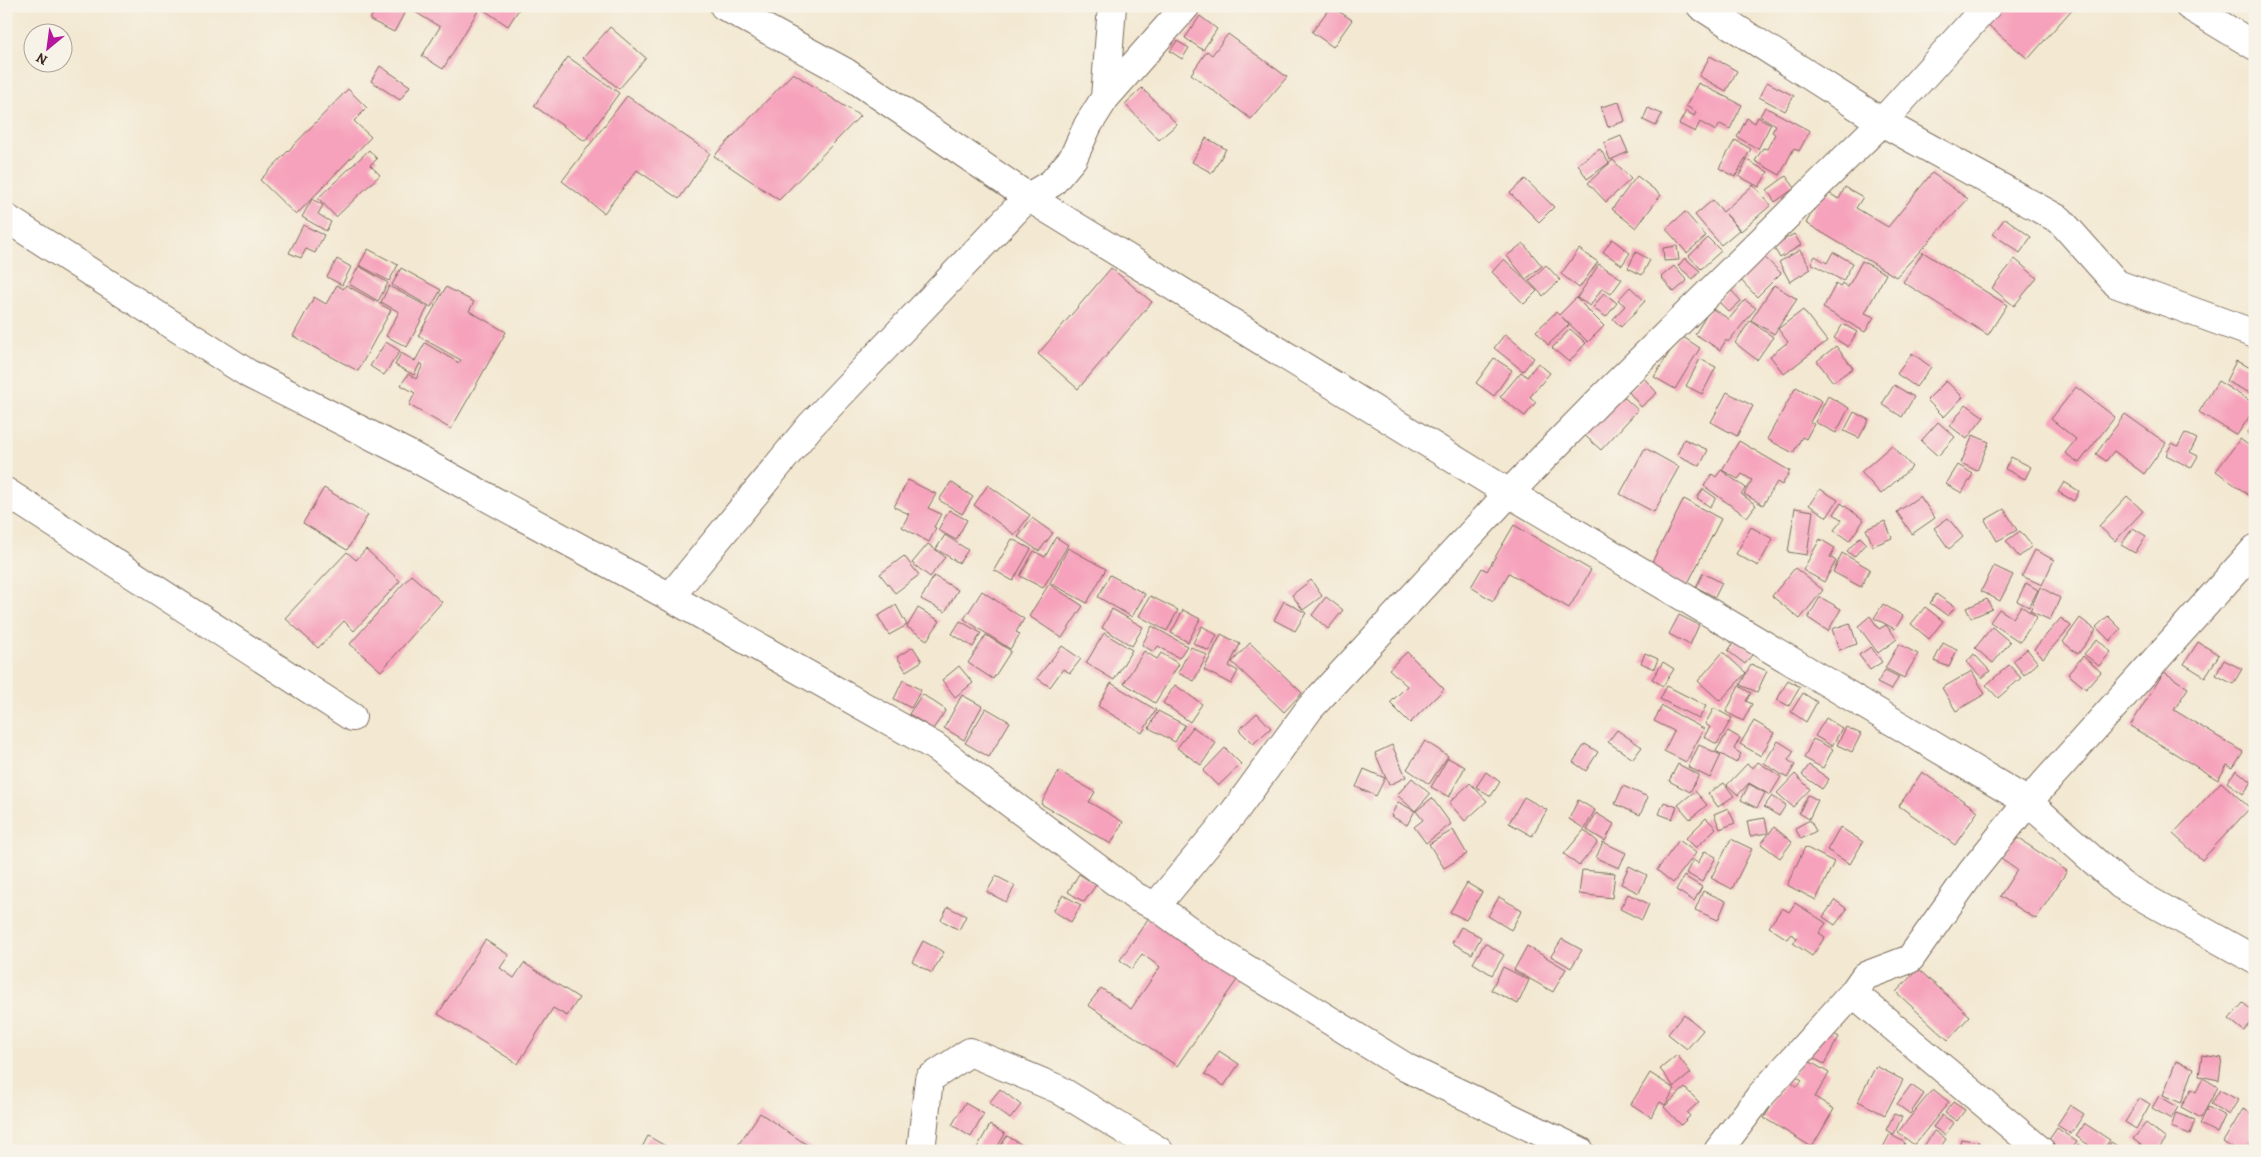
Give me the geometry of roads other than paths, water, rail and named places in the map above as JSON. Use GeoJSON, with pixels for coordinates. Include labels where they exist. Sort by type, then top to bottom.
{"type":"FeatureCollection","features":[{"type":"Feature","properties":{"kind":"street"},"geometry":{"type":"LineString","coordinates":[[724,6],[845,72],[1028,197],[1509,493],[2028,802],[2121,885],[2255,960]]}},
{"type":"Feature","properties":{"kind":"street"},"geometry":{"type":"LineString","coordinates":[[1105,98],[1112,6]]}},
{"type":"Feature","properties":{"kind":"street"},"geometry":{"type":"LineString","coordinates":[[670,597],[811,425],[1028,197],[1052,183],[1074,158],[1088,125],[1105,98],[1186,6]]}},
{"type":"Feature","properties":{"kind":"street"},"geometry":{"type":"LineString","coordinates":[[1701,6],[1882,122],[2060,220],[2117,284],[2255,334]]}},
{"type":"Feature","properties":{"kind":"street"},"geometry":{"type":"LineString","coordinates":[[1156,906],[1234,812],[1310,708],[1509,493],[1600,400],[1882,122],[1987,6]]}},
{"type":"Feature","properties":{"kind":"street"},"geometry":{"type":"LineString","coordinates":[[2189,6],[2255,46]]}},
{"type":"Feature","properties":{"kind":"street"},"geometry":{"type":"LineString","coordinates":[[6,218],[249,374],[408,454],[670,597],[934,746],[1136,897],[1156,906],[1218,952],[1407,1068],[1580,1151]]}},
{"type":"Feature","properties":{"kind":"street"},"geometry":{"type":"LineString","coordinates":[[6,492],[352,717]]}},
{"type":"Feature","properties":{"kind":"street"},"geometry":{"type":"LineString","coordinates":[[1718,1151],[1761,1095],[1853,993],[1865,976],[1910,959],[1971,873],[2028,802],[2255,549]]}},
{"type":"Feature","properties":{"kind":"street"},"geometry":{"type":"LineString","coordinates":[[1853,993],[2040,1151]]}},
{"type":"Feature","properties":{"kind":"street"},"geometry":{"type":"LineString","coordinates":[[921,1151],[929,1079],[970,1052],[1058,1089],[1159,1151]]}}]}
